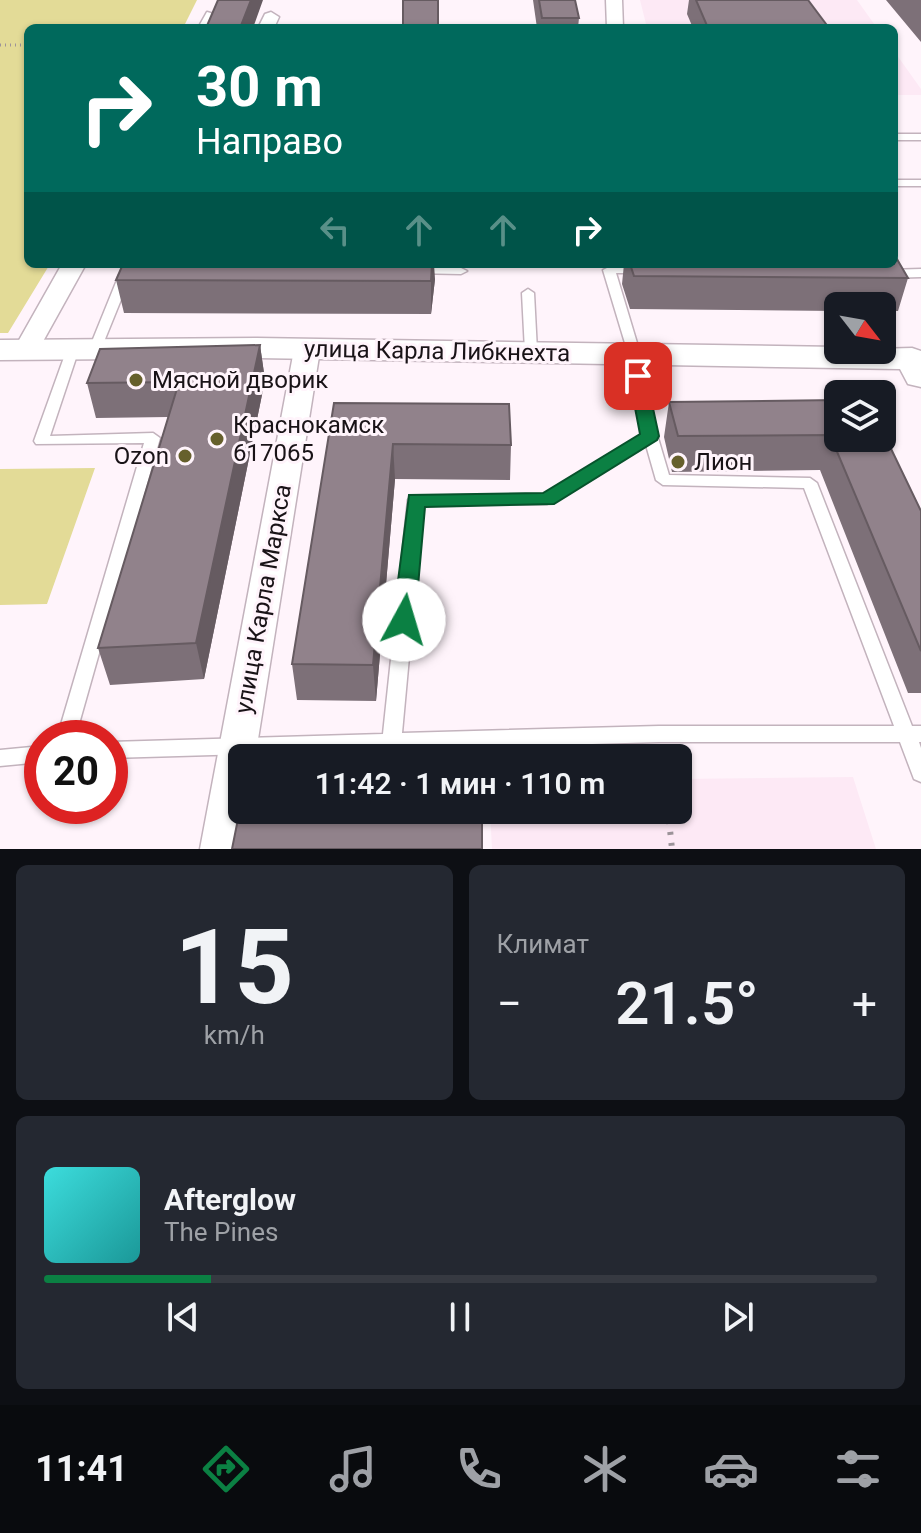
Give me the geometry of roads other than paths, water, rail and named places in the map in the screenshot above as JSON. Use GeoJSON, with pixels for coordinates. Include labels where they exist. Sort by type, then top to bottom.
{"type":"FeatureCollection","features":[{"type":"Feature","properties":{"kind":"street"},"geometry":{"type":"LineString","coordinates":[[614,0],[615,24]]}},
{"type":"Feature","properties":{"kind":"street"},"geometry":{"type":"LineString","coordinates":[[14,350],[71,268]]}},
{"type":"Feature","properties":{"kind":"street","name":"улица Карла Либкнехта"},"geometry":{"type":"LineString","coordinates":[[14,350],[531,351],[918,365]]}},
{"type":"Feature","properties":{"kind":"street","name":"улица Карла Маркса"},"geometry":{"type":"LineString","coordinates":[[237,744],[307,350]]}},
{"type":"Feature","properties":{"kind":"street","name":"улица Карла Маркса"},"geometry":{"type":"LineString","coordinates":[[220,849],[228,800]]}},
{"type":"Feature","properties":{"kind":"lane"},"geometry":{"type":"LineString","coordinates":[[204,24],[210,14]]}},
{"type":"Feature","properties":{"kind":"lane"},"geometry":{"type":"LineString","coordinates":[[898,137],[921,137]]}},
{"type":"Feature","properties":{"kind":"lane"},"geometry":{"type":"LineString","coordinates":[[898,183],[921,183]]}},
{"type":"Feature","properties":{"kind":"lane"},"geometry":{"type":"LineString","coordinates":[[656,270],[609,270],[634,353],[650,436],[663,480],[810,483],[915,734],[921,773]]}},
{"type":"Feature","properties":{"kind":"lane"},"geometry":{"type":"LineString","coordinates":[[397,271],[461,271]]}},
{"type":"Feature","properties":{"kind":"lane"},"geometry":{"type":"LineString","coordinates":[[71,720],[153,438],[41,441],[84,349],[127,272],[142,272]]}},
{"type":"Feature","properties":{"kind":"lane"},"geometry":{"type":"LineString","coordinates":[[879,274],[921,273]]}},
{"type":"Feature","properties":{"kind":"lane"},"geometry":{"type":"LineString","coordinates":[[528,293],[531,351]]}},
{"type":"Feature","properties":{"kind":"lane"},"geometry":{"type":"LineString","coordinates":[[392,741],[416,500],[547,499],[650,436]]}},
{"type":"Feature","properties":{"kind":"lane"},"geometry":{"type":"LineString","coordinates":[[276,744],[659,734],[915,734]]}},
{"type":"Feature","properties":{"kind":"lane"},"geometry":{"type":"LineString","coordinates":[[128,749],[228,745]]}},
{"type":"Feature","properties":{"kind":"lane"},"geometry":{"type":"LineString","coordinates":[[0,758],[24,756]]}},
{"type":"Feature","properties":{"kind":"place","name":"Мясной дворик"},"geometry":{"type":"Point","coordinates":[136,380]}},
{"type":"Feature","properties":{"kind":"place","name":"Краснокамск 617065"},"geometry":{"type":"Point","coordinates":[217,439]}},
{"type":"Feature","properties":{"kind":"place","name":"Ozon"},"geometry":{"type":"Point","coordinates":[185,456]}},
{"type":"Feature","properties":{"kind":"place","name":"Лион"},"geometry":{"type":"Point","coordinates":[678,462]}}]}
